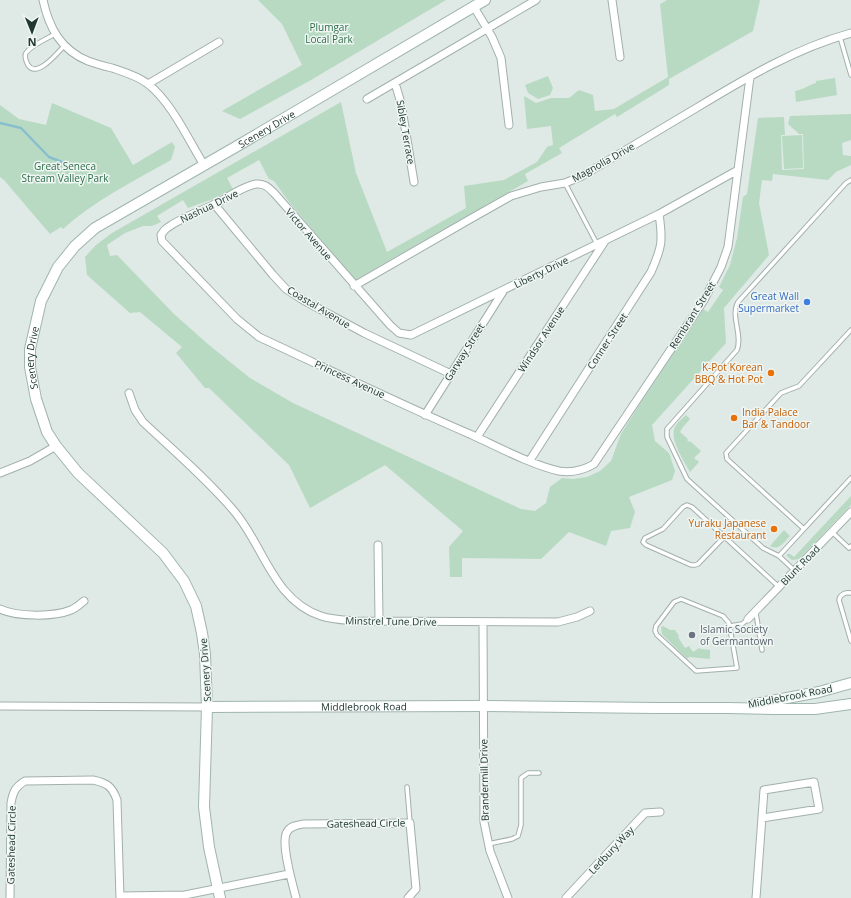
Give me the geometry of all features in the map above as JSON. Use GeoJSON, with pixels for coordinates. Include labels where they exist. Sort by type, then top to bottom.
{"type":"FeatureCollection","features":[{"type":"Feature","properties":{"kind":"street"},"geometry":{"type":"LineString","coordinates":[[43,0],[46,16],[55,34],[64,45],[88,61],[130,74],[148,84],[163,99],[175,116],[204,165]]}},
{"type":"Feature","properties":{"kind":"street","name":"Scenery Drive"},"geometry":{"type":"LineString","coordinates":[[219,893],[209,847],[204,807],[207,707],[205,654],[196,606],[184,581],[162,553],[78,473],[56,446],[47,432],[36,399],[30,367],[30,349],[41,301],[58,267],[75,246],[95,228],[204,165],[472,3],[485,0]]}},
{"type":"Feature","properties":{"kind":"street"},"geometry":{"type":"LineString","coordinates":[[368,99],[536,0]]}},
{"type":"Feature","properties":{"kind":"street"},"geometry":{"type":"LineString","coordinates":[[612,0],[620,57]]}},
{"type":"Feature","properties":{"kind":"street"},"geometry":{"type":"LineString","coordinates":[[472,3],[496,45],[502,60],[509,125]]}},
{"type":"Feature","properties":{"kind":"street","name":"Magnolia Drive"},"geometry":{"type":"LineString","coordinates":[[354,286],[511,196],[541,187],[565,183],[582,176],[750,77],[791,55],[819,43],[851,33]]}},
{"type":"Feature","properties":{"kind":"street"},"geometry":{"type":"LineString","coordinates":[[148,84],[219,42]]}},
{"type":"Feature","properties":{"kind":"street","name":"Rembrant Street"},"geometry":{"type":"LineString","coordinates":[[574,471],[586,469],[594,464],[704,300],[721,267],[728,247],[750,77]]}},
{"type":"Feature","properties":{"kind":"street","name":"Sibley Terrace"},"geometry":{"type":"LineString","coordinates":[[395,83],[401,104],[414,182]]}},
{"type":"Feature","properties":{"kind":"street","name":"Liberty Drive"},"geometry":{"type":"LineString","coordinates":[[354,286],[399,333],[407,335],[415,334],[659,214],[738,170]]}},
{"type":"Feature","properties":{"kind":"street","name":"Nashua Drive"},"geometry":{"type":"LineString","coordinates":[[161,235],[165,229],[180,220],[245,188],[255,184],[262,184]]}},
{"type":"Feature","properties":{"kind":"street","name":"Victor Avenue"},"geometry":{"type":"LineString","coordinates":[[262,184],[268,186],[354,286]]}},
{"type":"Feature","properties":{"kind":"street","name":"Coastal Avenue"},"geometry":{"type":"LineString","coordinates":[[214,204],[286,289],[303,300],[364,333],[451,374]]}},
{"type":"Feature","properties":{"kind":"street","name":"Conner Street"},"geometry":{"type":"LineString","coordinates":[[530,460],[651,272],[660,252],[662,235],[659,214]]}},
{"type":"Feature","properties":{"kind":"street","name":"Princess Avenue"},"geometry":{"type":"LineString","coordinates":[[161,235],[162,241],[216,298],[249,330],[259,337],[477,438],[561,471],[574,471]]}},
{"type":"Feature","properties":{"kind":"street","name":"Windsor Avenue"},"geometry":{"type":"LineString","coordinates":[[477,438],[605,241]]}},
{"type":"Feature","properties":{"kind":"street","name":"Garway Street"},"geometry":{"type":"LineString","coordinates":[[425,415],[504,290]]}},
{"type":"Feature","properties":{"kind":"street","name":"Minstrel Tune Drive"},"geometry":{"type":"LineString","coordinates":[[129,393],[135,410],[143,422],[216,490],[235,512],[253,538],[275,580],[284,592],[296,603],[321,616],[338,620],[558,622],[577,618],[590,611]]}},
{"type":"Feature","properties":{"kind":"street"},"geometry":{"type":"LineString","coordinates":[[0,473],[30,461],[56,446]]}},
{"type":"Feature","properties":{"kind":"street","name":"Blunt Road"},"geometry":{"type":"LineString","coordinates":[[748,619],[851,512]]}},
{"type":"Feature","properties":{"kind":"street"},"geometry":{"type":"LineString","coordinates":[[378,545],[379,621]]}},
{"type":"Feature","properties":{"kind":"street"},"geometry":{"type":"LineString","coordinates":[[0,609],[23,614],[52,614],[72,610],[84,601]]}},
{"type":"Feature","properties":{"kind":"street","name":"Brandermill Drive"},"geometry":{"type":"LineString","coordinates":[[483,622],[484,822],[490,851],[508,898]]}},
{"type":"Feature","properties":{"kind":"street","name":"Middlebrook Road"},"geometry":{"type":"LineString","coordinates":[[728,708],[778,701],[851,683]]}},
{"type":"Feature","properties":{"kind":"street","name":"Middlebrook Road"},"geometry":{"type":"LineString","coordinates":[[0,706],[484,706],[815,709],[851,704]]}},
{"type":"Feature","properties":{"kind":"street","name":"Gateshead Circle"},"geometry":{"type":"LineString","coordinates":[[10,898],[13,792],[18,785],[25,781],[93,780],[103,782],[114,791],[117,800],[120,897]]}},
{"type":"Feature","properties":{"kind":"street"},"geometry":{"type":"LineString","coordinates":[[756,898],[764,790],[814,782],[819,809],[762,818]]}},
{"type":"Feature","properties":{"kind":"street","name":"Ledbury Way"},"geometry":{"type":"LineString","coordinates":[[566,898],[645,813],[660,812]]}},
{"type":"Feature","properties":{"kind":"street","name":"Gateshead Circle"},"geometry":{"type":"LineString","coordinates":[[296,898],[289,874],[284,840],[287,832],[293,826],[303,824],[410,823],[416,889],[408,898]]}},
{"type":"Feature","properties":{"kind":"street"},"geometry":{"type":"LineString","coordinates":[[120,897],[219,893],[289,874]]}},
{"type":"Feature","properties":{"kind":"lane"},"geometry":{"type":"LineString","coordinates":[[55,34],[26,52],[26,60],[29,66],[34,69],[38,69],[64,45]]}},
{"type":"Feature","properties":{"kind":"lane"},"geometry":{"type":"LineString","coordinates":[[840,36],[851,75]]}},
{"type":"Feature","properties":{"kind":"lane"},"geometry":{"type":"LineString","coordinates":[[795,571],[779,556],[762,548],[687,479],[667,437],[667,429],[737,350],[738,342],[735,310],[738,302],[846,183],[851,180]]}},
{"type":"Feature","properties":{"kind":"lane"},"geometry":{"type":"LineString","coordinates":[[565,183],[598,244]]}},
{"type":"Feature","properties":{"kind":"lane"},"geometry":{"type":"LineString","coordinates":[[804,529],[727,459],[726,453],[781,393],[799,386],[851,330]]}},
{"type":"Feature","properties":{"kind":"lane"},"geometry":{"type":"LineString","coordinates":[[779,556],[851,478]]}},
{"type":"Feature","properties":{"kind":"lane"},"geometry":{"type":"LineString","coordinates":[[724,537],[698,564],[695,565],[691,565],[644,544],[644,539],[663,529],[683,507],[687,505],[692,507],[779,587]]}},
{"type":"Feature","properties":{"kind":"lane"},"geometry":{"type":"LineString","coordinates":[[832,532],[850,548]]}},
{"type":"Feature","properties":{"kind":"lane"},"geometry":{"type":"LineString","coordinates":[[851,593],[845,593],[839,600],[851,641]]}},
{"type":"Feature","properties":{"kind":"lane"},"geometry":{"type":"LineString","coordinates":[[681,599],[723,616],[728,620],[730,626],[736,668],[700,672],[692,669],[657,635],[656,631],[656,626],[674,602],[681,599]]}},
{"type":"Feature","properties":{"kind":"lane"},"geometry":{"type":"LineString","coordinates":[[756,612],[762,650]]}},
{"type":"Feature","properties":{"kind":"lane"},"geometry":{"type":"LineString","coordinates":[[730,626],[742,624],[748,619]]}},
{"type":"Feature","properties":{"kind":"lane"},"geometry":{"type":"LineString","coordinates":[[488,844],[512,839],[518,836],[522,825],[521,778],[528,773],[539,773]]}},
{"type":"Feature","properties":{"kind":"lane"},"geometry":{"type":"LineString","coordinates":[[407,787],[410,823]]}},
{"type":"Feature","properties":{"kind":"green space","name":"Plumgar Local Park"},"geometry":{"type":"Polygon","coordinates":[[[258,0],[446,0],[311,80],[240,119],[222,111],[302,65],[282,24],[258,0]]]}},
{"type":"Feature","properties":{"kind":"green space"},"geometry":{"type":"Polygon","coordinates":[[[667,0],[760,0],[753,31],[669,79],[669,85],[617,117],[615,114],[559,148],[562,153],[525,174],[528,181],[355,280],[289,202],[274,181],[269,179],[259,160],[227,178],[233,189],[213,199],[188,208],[183,200],[157,216],[161,222],[152,226],[143,226],[125,233],[107,245],[110,256],[117,255],[174,314],[250,378],[293,403],[521,509],[535,511],[546,503],[550,487],[562,478],[573,479],[587,477],[600,471],[611,461],[621,434],[641,402],[703,309],[708,312],[723,290],[719,287],[730,265],[737,238],[743,197],[747,194],[758,118],[784,117],[785,135],[781,135],[782,170],[804,169],[803,134],[799,134],[788,124],[790,116],[851,114],[851,140],[842,143],[843,155],[851,156],[851,165],[836,172],[828,180],[773,174],[772,181],[762,180],[759,203],[769,255],[724,308],[726,343],[652,425],[655,441],[669,453],[675,471],[672,480],[629,497],[635,512],[630,528],[611,531],[606,546],[569,532],[541,559],[462,558],[462,577],[450,577],[449,547],[463,531],[385,465],[310,508],[289,465],[209,388],[205,388],[176,353],[182,347],[140,312],[130,313],[87,275],[85,257],[96,245],[112,233],[341,102],[356,173],[387,252],[466,208],[464,186],[504,180],[537,162],[547,147],[553,145],[551,126],[527,129],[524,96],[536,103],[551,98],[569,98],[579,90],[593,95],[595,111],[614,109],[668,77],[660,4],[667,0]]]}},
{"type":"Feature","properties":{"kind":"green space"},"geometry":{"type":"Polygon","coordinates":[[[548,76],[553,88],[550,95],[538,99],[528,93],[525,85],[548,76]]]}},
{"type":"Feature","properties":{"kind":"green space"},"geometry":{"type":"Polygon","coordinates":[[[835,78],[837,95],[796,102],[795,91],[801,90],[816,83],[816,81],[835,78]]]}},
{"type":"Feature","properties":{"kind":"green space","name":"Great Seneca Stream Valley Park"},"geometry":{"type":"Polygon","coordinates":[[[52,103],[111,128],[133,165],[172,142],[175,147],[171,160],[101,200],[63,229],[61,227],[50,234],[0,177],[0,105],[19,119],[46,125],[52,103]]]}},
{"type":"Feature","properties":{"kind":"green space"},"geometry":{"type":"Polygon","coordinates":[[[802,135],[803,168],[784,169],[782,136],[802,135]]]}},
{"type":"Feature","properties":{"kind":"green space"},"geometry":{"type":"Polygon","coordinates":[[[686,415],[690,419],[680,432],[688,439],[687,440],[689,442],[690,441],[701,451],[694,458],[699,462],[690,472],[676,446],[674,435],[676,426],[686,415]]]}},
{"type":"Feature","properties":{"kind":"green space"},"geometry":{"type":"Polygon","coordinates":[[[851,496],[851,505],[799,559],[792,560],[787,556],[787,554],[790,554],[794,557],[851,496]]]}},
{"type":"Feature","properties":{"kind":"green space"},"geometry":{"type":"Polygon","coordinates":[[[784,530],[790,536],[779,547],[770,546],[784,530]]]}},
{"type":"Feature","properties":{"kind":"green space"},"geometry":{"type":"Polygon","coordinates":[[[663,626],[670,630],[675,630],[685,648],[689,646],[693,652],[699,648],[710,650],[710,659],[689,657],[687,659],[662,634],[661,627],[663,626]]]}},
{"type":"Feature","properties":{"kind":"waterway"},"geometry":{"type":"LineString","coordinates":[[0,123],[21,128],[49,157],[67,164]]}},
{"type":"Feature","properties":{"kind":"place","name":"Great Wall Supermarket"},"geometry":{"type":"Point","coordinates":[807,302]}},
{"type":"Feature","properties":{"kind":"place","name":"K-Pot Korean BBQ & Hot Pot"},"geometry":{"type":"Point","coordinates":[771,373]}},
{"type":"Feature","properties":{"kind":"place","name":"India Palace Bar & Tandoor"},"geometry":{"type":"Point","coordinates":[734,418]}},
{"type":"Feature","properties":{"kind":"place","name":"Yuraku Japanese Restaurant"},"geometry":{"type":"Point","coordinates":[774,529]}},
{"type":"Feature","properties":{"kind":"place","name":"Islamic Society of Germantown"},"geometry":{"type":"Point","coordinates":[692,635]}}]}
